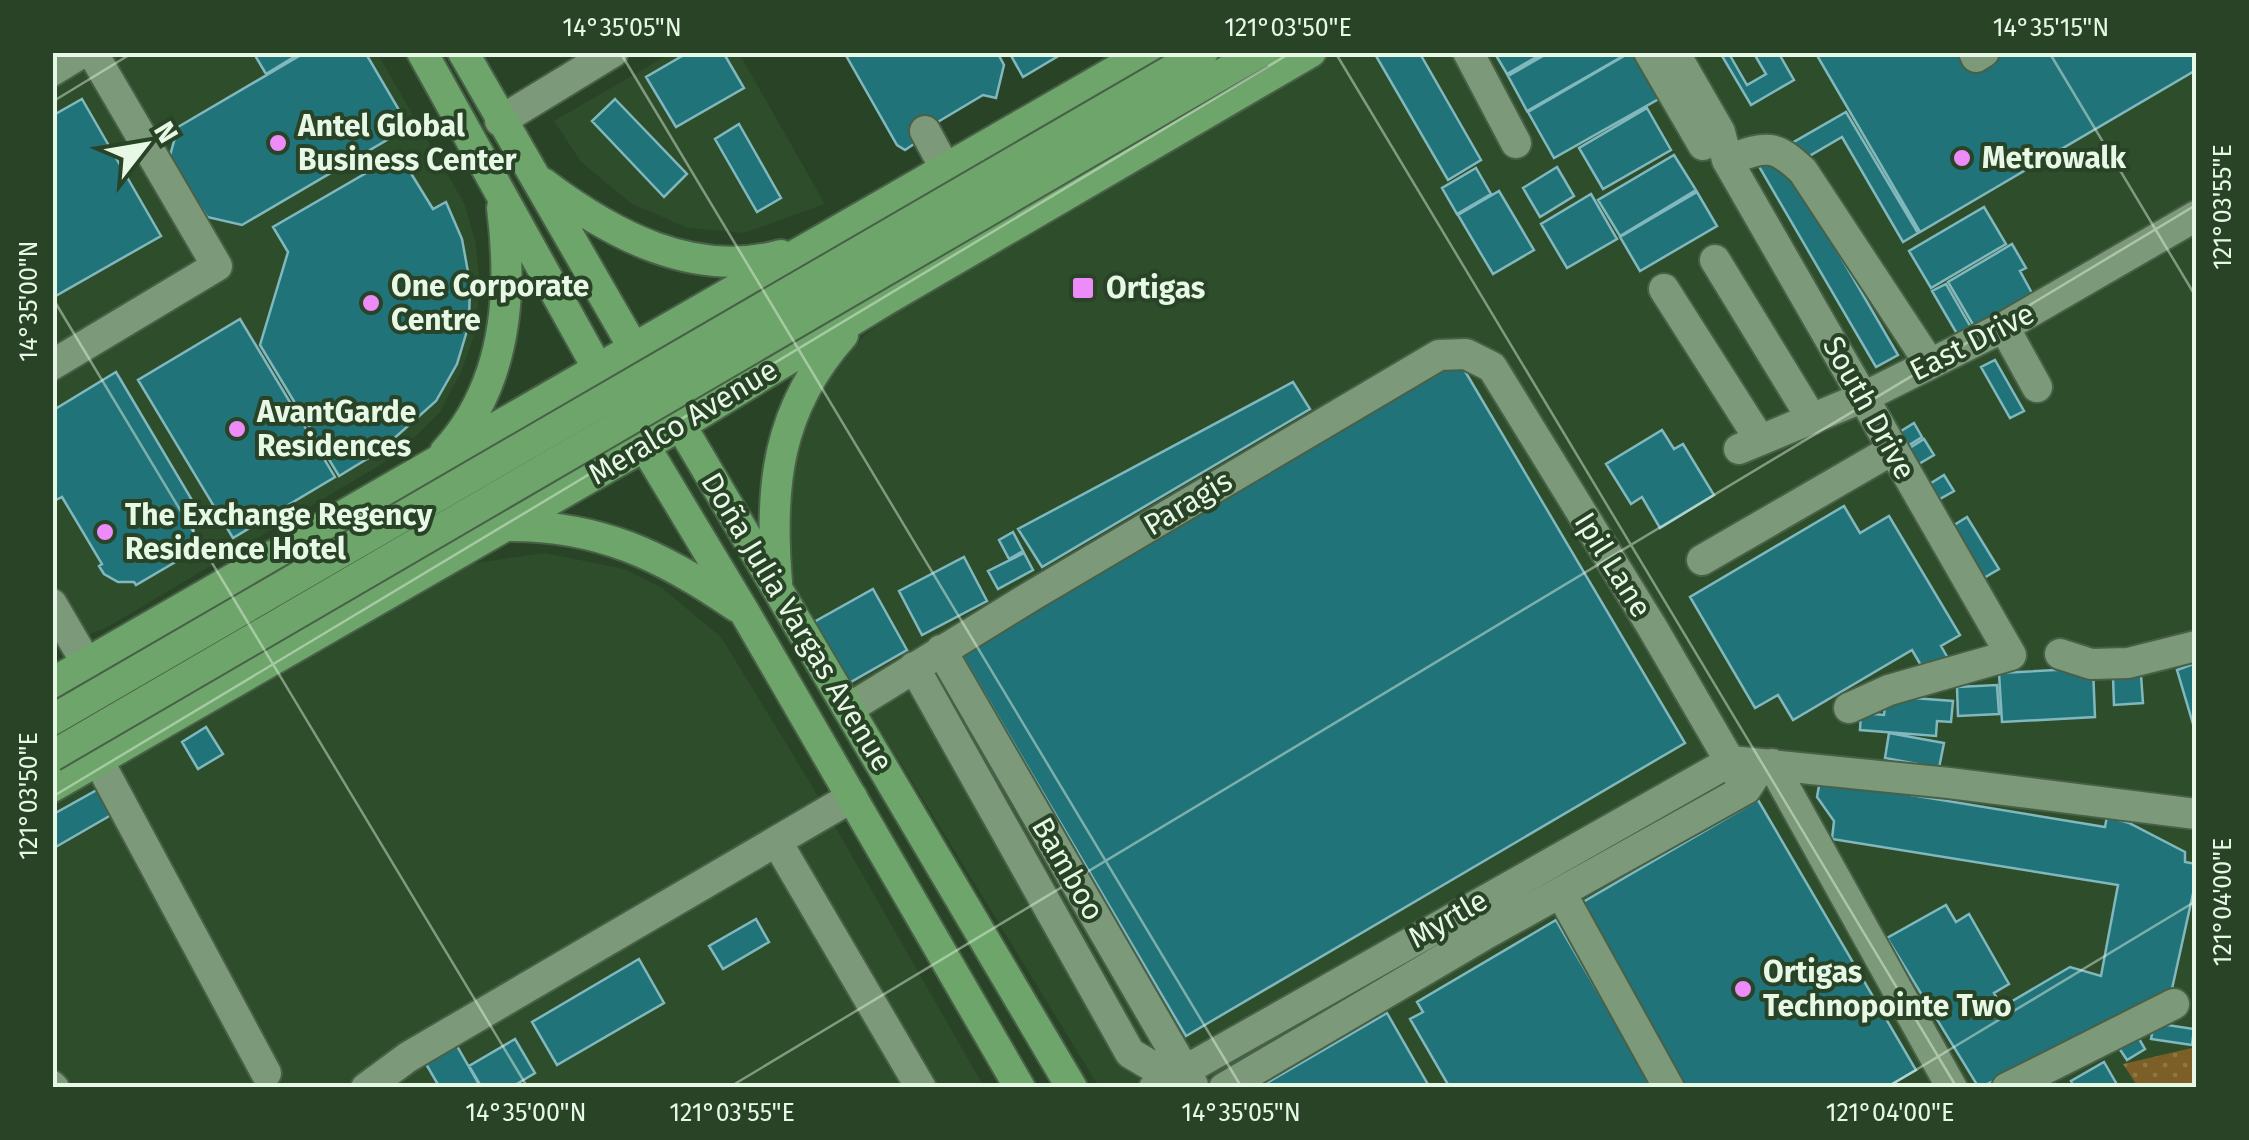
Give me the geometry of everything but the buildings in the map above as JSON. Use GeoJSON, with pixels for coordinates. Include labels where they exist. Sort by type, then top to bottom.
{"type":"FeatureCollection","features":[{"type":"Feature","properties":{"kind":"main road","name":"Doña Julia Vargas Avenue"},"geometry":{"type":"LineString","coordinates":[[422,52],[598,370],[745,613],[1020,1088]]}},
{"type":"Feature","properties":{"kind":"main road","name":"Doña Julia Vargas Avenue"},"geometry":{"type":"LineString","coordinates":[[462,52],[1072,1088]]}},
{"type":"Feature","properties":{"kind":"main road"},"geometry":{"type":"LineString","coordinates":[[52,683],[1148,52]]}},
{"type":"Feature","properties":{"kind":"main road","name":"Meralco Avenue"},"geometry":{"type":"LineString","coordinates":[[52,720],[1202,52]]}},
{"type":"Feature","properties":{"kind":"main road","name":"Meralco Avenue"},"geometry":{"type":"LineString","coordinates":[[52,756],[1260,52]]}},
{"type":"Feature","properties":{"kind":"main road","name":"Meralco Avenue"},"geometry":{"type":"LineString","coordinates":[[52,787],[681,425],[1311,52]]}},
{"type":"Feature","properties":{"kind":"main road"},"geometry":{"type":"LineString","coordinates":[[531,174],[602,222],[681,257],[716,264],[745,262],[827,239]]}},
{"type":"Feature","properties":{"kind":"main road"},"geometry":{"type":"LineString","coordinates":[[436,462],[470,417],[500,342],[509,277],[499,190]]}},
{"type":"Feature","properties":{"kind":"main road"},"geometry":{"type":"LineString","coordinates":[[827,239],[814,263],[820,291],[830,302],[851,308],[875,307]]}},
{"type":"Feature","properties":{"kind":"main road"},"geometry":{"type":"LineString","coordinates":[[778,590],[774,547],[776,491],[786,430],[815,369],[875,307]]}},
{"type":"Feature","properties":{"kind":"main road"},"geometry":{"type":"LineString","coordinates":[[745,613],[664,561],[613,539],[572,530],[496,531],[490,514],[508,487],[753,344],[782,331],[812,327],[830,334]]}},
{"type":"Feature","properties":{"kind":"main road"},"geometry":{"type":"LineString","coordinates":[[339,518],[368,524],[381,536],[390,562],[384,596]]}},
{"type":"Feature","properties":{"kind":"street"},"geometry":{"type":"LineString","coordinates":[[52,71],[83,52]]}},
{"type":"Feature","properties":{"kind":"street"},"geometry":{"type":"LineString","coordinates":[[52,366],[217,266],[92,52]]}},
{"type":"Feature","properties":{"kind":"street"},"geometry":{"type":"LineString","coordinates":[[500,121],[613,52]]}},
{"type":"Feature","properties":{"kind":"street"},"geometry":{"type":"LineString","coordinates":[[1468,52],[1516,143]]}},
{"type":"Feature","properties":{"kind":"street","name":"South Drive"},"geometry":{"type":"LineString","coordinates":[[1649,52],[1702,144],[1727,160]]}},
{"type":"Feature","properties":{"kind":"street","name":"South Drive"},"geometry":{"type":"LineString","coordinates":[[1674,52],[1720,132],[1727,160],[2011,655],[1889,690],[1849,708]]}},
{"type":"Feature","properties":{"kind":"street"},"geometry":{"type":"LineString","coordinates":[[1974,52],[1976,57],[1984,52]]}},
{"type":"Feature","properties":{"kind":"street"},"geometry":{"type":"LineString","coordinates":[[925,131],[946,170]]}},
{"type":"Feature","properties":{"kind":"street"},"geometry":{"type":"LineString","coordinates":[[1727,160],[1764,147],[1784,153],[1803,171],[1930,364]]}},
{"type":"Feature","properties":{"kind":"street","name":"East Drive"},"geometry":{"type":"LineString","coordinates":[[1664,290],[1750,445],[1864,397],[2004,327],[2196,216]]}},
{"type":"Feature","properties":{"kind":"street"},"geometry":{"type":"LineString","coordinates":[[1715,260],[1812,419]]}},
{"type":"Feature","properties":{"kind":"street"},"geometry":{"type":"LineString","coordinates":[[2004,327],[2037,387]]}},
{"type":"Feature","properties":{"kind":"street","name":"Paragis"},"geometry":{"type":"LineString","coordinates":[[848,709],[1438,356],[1466,354]]}},
{"type":"Feature","properties":{"kind":"street","name":"Ipil Lane"},"geometry":{"type":"LineString","coordinates":[[1466,354],[1492,368],[1746,790]]}},
{"type":"Feature","properties":{"kind":"street"},"geometry":{"type":"LineString","coordinates":[[1702,560],[1892,450]]}},
{"type":"Feature","properties":{"kind":"street"},"geometry":{"type":"LineString","coordinates":[[52,604],[86,664]]}},
{"type":"Feature","properties":{"kind":"street"},"geometry":{"type":"LineString","coordinates":[[2060,654],[2091,664],[2128,664],[2196,646]]}},
{"type":"Feature","properties":{"kind":"street","name":"Bamboo"},"geometry":{"type":"LineString","coordinates":[[941,650],[1174,1083]]}},
{"type":"Feature","properties":{"kind":"street","name":"Bamboo"},"geometry":{"type":"LineString","coordinates":[[914,667],[1130,1053],[1174,1083]]}},
{"type":"Feature","properties":{"kind":"street"},"geometry":{"type":"LineString","coordinates":[[98,760],[266,1073]]}},
{"type":"Feature","properties":{"kind":"street"},"geometry":{"type":"LineString","coordinates":[[1731,761],[2196,814]]}},
{"type":"Feature","properties":{"kind":"street","name":"Myrtle"},"geometry":{"type":"LineString","coordinates":[[1174,1083],[1466,908],[1731,761]]}},
{"type":"Feature","properties":{"kind":"street"},"geometry":{"type":"LineString","coordinates":[[1746,790],[1767,763]]}},
{"type":"Feature","properties":{"kind":"street"},"geometry":{"type":"LineString","coordinates":[[1767,763],[1952,1088]]}},
{"type":"Feature","properties":{"kind":"street","name":"Myrtle"},"geometry":{"type":"LineString","coordinates":[[1224,1088],[1746,790]]}},
{"type":"Feature","properties":{"kind":"street"},"geometry":{"type":"LineString","coordinates":[[366,1088],[408,1057],[852,797]]}},
{"type":"Feature","properties":{"kind":"street"},"geometry":{"type":"LineString","coordinates":[[777,842],[921,1088]]}},
{"type":"Feature","properties":{"kind":"street"},"geometry":{"type":"LineString","coordinates":[[1561,893],[1669,1088]]}},
{"type":"Feature","properties":{"kind":"street"},"geometry":{"type":"LineString","coordinates":[[2007,1088],[2174,1004]]}},
{"type":"Feature","properties":{"kind":"shaded area"},"geometry":{"type":"Polygon","coordinates":[[[53,53],[377,53],[464,203],[475,240],[480,284],[475,333],[461,372],[439,413],[397,455],[106,628],[53,647],[53,53]]]}},
{"type":"Feature","properties":{"kind":"shaded area"},"geometry":{"type":"Polygon","coordinates":[[[671,53],[739,53],[825,204],[744,233],[688,228],[632,204],[581,162],[554,121],[671,53]]]}},
{"type":"Feature","properties":{"kind":"shaded area"},"geometry":{"type":"Polygon","coordinates":[[[1330,53],[2196,53],[2196,1087],[1099,1087],[786,575],[792,469],[804,418],[831,374],[866,334],[954,268],[1330,53]]]}},
{"type":"Feature","properties":{"kind":"shaded area"},"geometry":{"type":"Polygon","coordinates":[[[545,553],[624,569],[662,588],[721,637],[809,781],[984,1087],[53,1087],[52,804],[468,564],[545,553]]]}},
{"type":"Feature","properties":{"kind":"shaded area"},"geometry":{"type":"Polygon","coordinates":[[[2196,1047],[2196,1087],[2138,1087],[2123,1064],[2196,1047]]]}},
{"type":"Feature","properties":{"kind":"place","name":"Antel Global Business Center"},"geometry":{"type":"Point","coordinates":[278,143]}},
{"type":"Feature","properties":{"kind":"place","name":"Metrowalk"},"geometry":{"type":"Point","coordinates":[1962,158]}},
{"type":"Feature","properties":{"kind":"place","name":"Ortigas"},"geometry":{"type":"Point","coordinates":[1083,288]}},
{"type":"Feature","properties":{"kind":"place","name":"One Corporate Centre"},"geometry":{"type":"Point","coordinates":[371,303]}},
{"type":"Feature","properties":{"kind":"place","name":"AvantGarde Residences"},"geometry":{"type":"Point","coordinates":[237,429]}},
{"type":"Feature","properties":{"kind":"place","name":"The Exchange Regency Residence Hotel"},"geometry":{"type":"Point","coordinates":[105,532]}},
{"type":"Feature","properties":{"kind":"place","name":"Ortigas Technopointe Two"},"geometry":{"type":"Point","coordinates":[1743,989]}}]}
